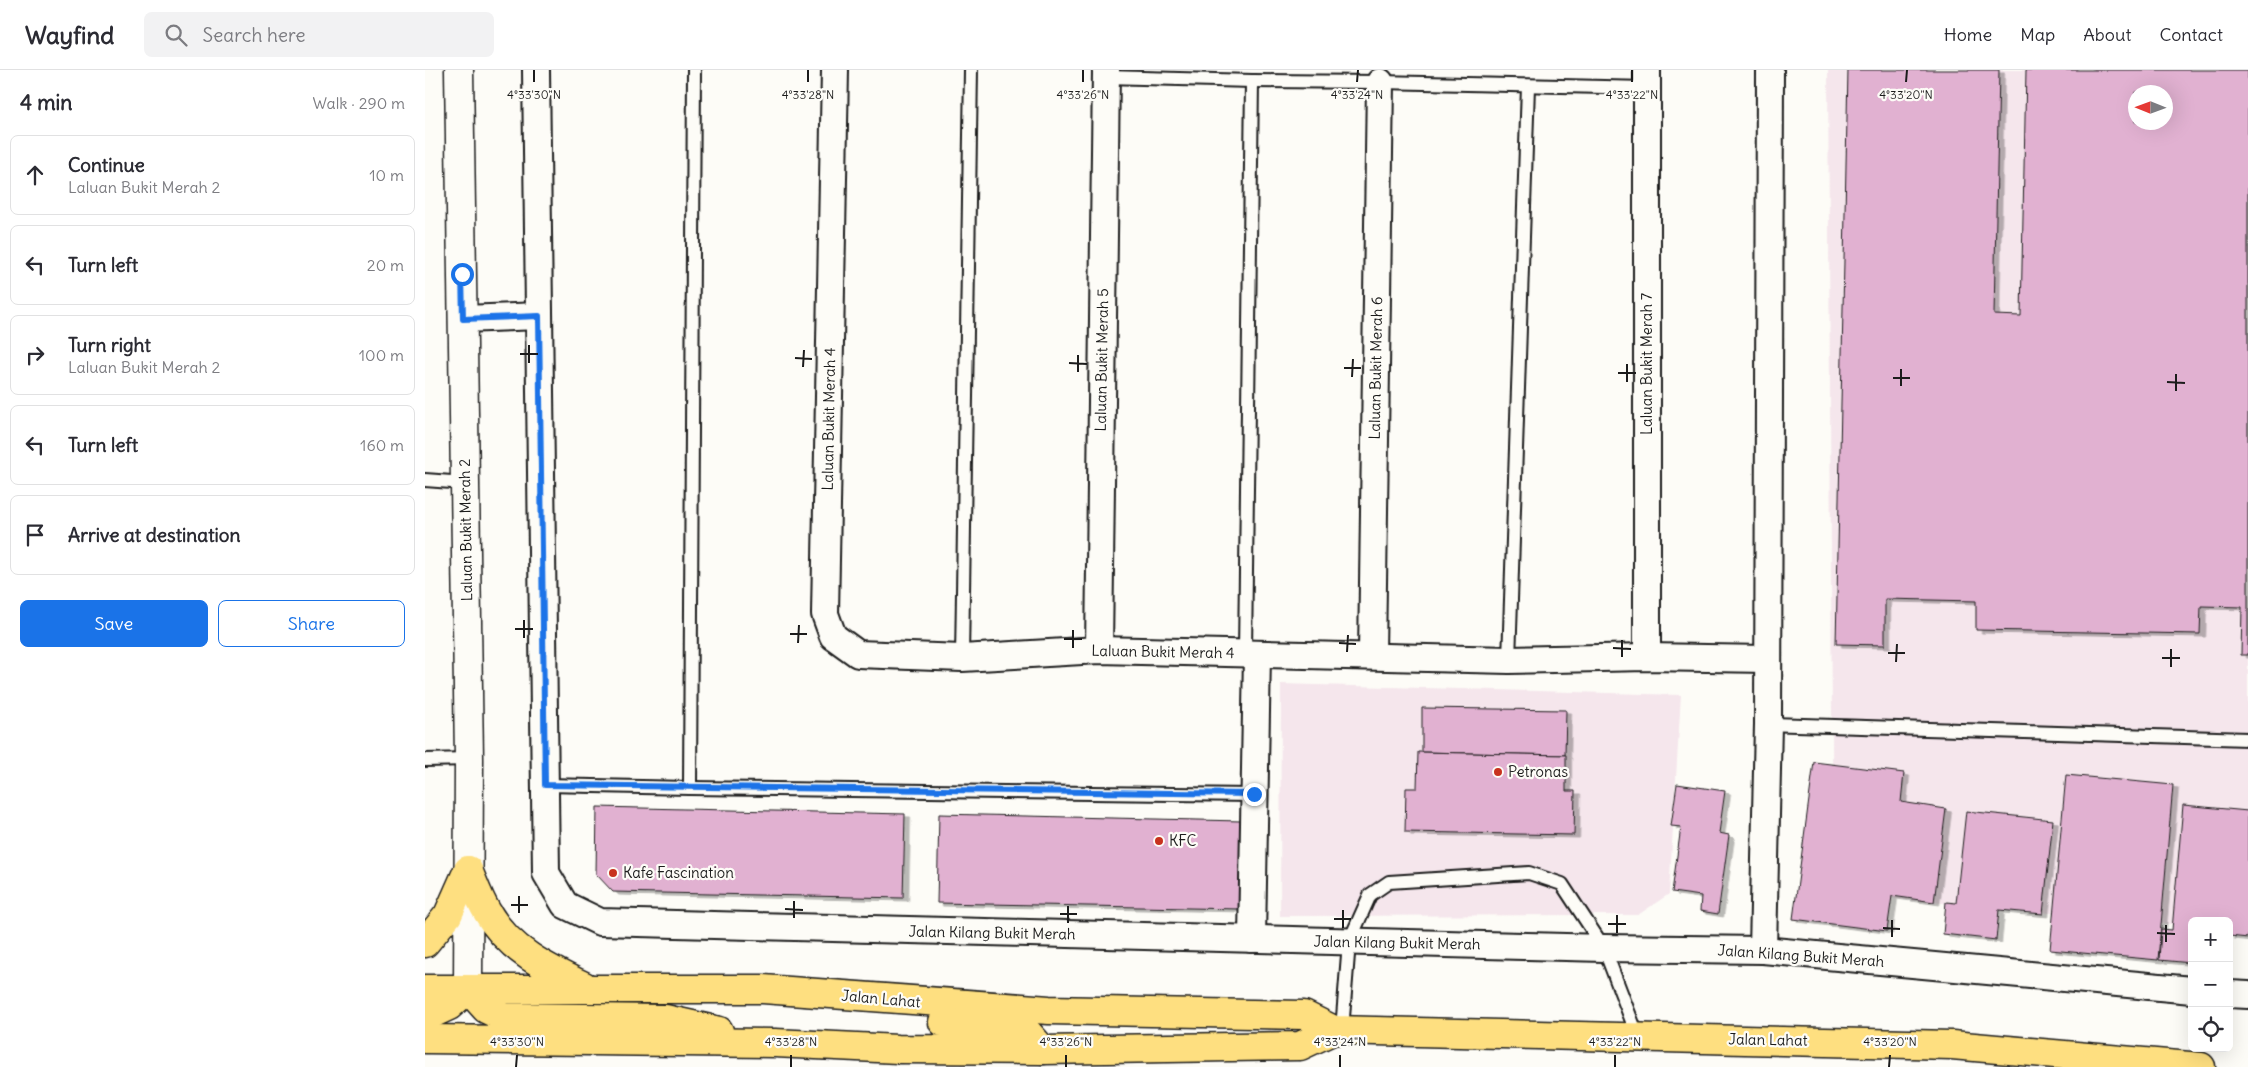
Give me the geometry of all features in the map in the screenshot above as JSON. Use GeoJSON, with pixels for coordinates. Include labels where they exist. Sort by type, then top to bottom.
{"type":"FeatureCollection","features":[{"type":"Feature","properties":{"kind":"main road"},"geometry":{"type":"LineString","coordinates":[[425,943],[448,915],[468,870]]}},
{"type":"Feature","properties":{"kind":"main road"},"geometry":{"type":"LineString","coordinates":[[468,870],[487,912],[506,939],[539,964],[590,989]]}},
{"type":"Feature","properties":{"kind":"main road","name":"Jalan Lahat"},"geometry":{"type":"LineString","coordinates":[[425,989],[763,989],[1049,1010],[1304,1015],[1338,1030],[1952,1045],[2201,1067]]}},
{"type":"Feature","properties":{"kind":"main road"},"geometry":{"type":"LineString","coordinates":[[425,1016],[449,1006],[467,989],[487,1009],[503,1018],[665,1019],[775,1043]]}},
{"type":"Feature","properties":{"kind":"main road"},"geometry":{"type":"LineString","coordinates":[[763,989],[865,1013],[1009,1028],[1028,1033],[1043,1059],[1063,1039],[1097,1030],[1257,1025],[1304,1015]]}},
{"type":"Feature","properties":{"kind":"main road","name":"Jalan Lahat"},"geometry":{"type":"LineString","coordinates":[[425,1039],[775,1043],[1043,1059],[1300,1046],[1338,1030]]}},
{"type":"Feature","properties":{"kind":"street","name":"Laluan Bukit Merah 2"},"geometry":{"type":"LineString","coordinates":[[459,70],[469,759],[467,989]]}},
{"type":"Feature","properties":{"kind":"street"},"geometry":{"type":"LineString","coordinates":[[536,70],[545,785]]}},
{"type":"Feature","properties":{"kind":"street","name":"Laluan Bukit Merah 4"},"geometry":{"type":"LineString","coordinates":[[835,70],[825,614],[833,636],[858,654],[962,658],[1099,650],[1372,655],[1509,660],[1647,657],[1767,659]]}},
{"type":"Feature","properties":{"kind":"street"},"geometry":{"type":"LineString","coordinates":[[1763,950],[1768,724],[1770,70]]}},
{"type":"Feature","properties":{"kind":"street","name":"Laluan Bukit Merah 5"},"geometry":{"type":"LineString","coordinates":[[1099,650],[1106,73]]}},
{"type":"Feature","properties":{"kind":"street","name":"Laluan Bukit Merah 7"},"geometry":{"type":"LineString","coordinates":[[1647,79],[1647,657]]}},
{"type":"Feature","properties":{"kind":"street","name":"Laluan Bukit Merah 6"},"geometry":{"type":"LineString","coordinates":[[1372,655],[1380,82]]}},
{"type":"Feature","properties":{"kind":"street"},"geometry":{"type":"LineString","coordinates":[[463,319],[539,316]]}},
{"type":"Feature","properties":{"kind":"street"},"geometry":{"type":"LineString","coordinates":[[1251,654],[1254,794],[1252,939]]}},
{"type":"Feature","properties":{"kind":"street","name":"Jalan Kilang Bukit Merah"},"geometry":{"type":"LineString","coordinates":[[545,785],[546,873],[565,906],[600,922],[1349,942],[1763,950],[2188,990]]}},
{"type":"Feature","properties":{"kind":"street"},"geometry":{"type":"LineString","coordinates":[[2233,994],[2248,995]]}},
{"type":"Feature","properties":{"kind":"lane"},"geometry":{"type":"LineString","coordinates":[[690,788],[694,70]]}},
{"type":"Feature","properties":{"kind":"lane"},"geometry":{"type":"LineString","coordinates":[[962,658],[971,70]]}},
{"type":"Feature","properties":{"kind":"lane"},"geometry":{"type":"LineString","coordinates":[[1106,73],[1252,81],[1528,86],[1647,79]]}},
{"type":"Feature","properties":{"kind":"lane"},"geometry":{"type":"LineString","coordinates":[[1251,654],[1252,81]]}},
{"type":"Feature","properties":{"kind":"lane"},"geometry":{"type":"LineString","coordinates":[[1509,660],[1528,86]]}},
{"type":"Feature","properties":{"kind":"lane"},"geometry":{"type":"LineString","coordinates":[[425,480],[465,483]]}},
{"type":"Feature","properties":{"kind":"lane"},"geometry":{"type":"LineString","coordinates":[[1768,724],[2248,739]]}},
{"type":"Feature","properties":{"kind":"lane"},"geometry":{"type":"LineString","coordinates":[[425,760],[469,759]]}},
{"type":"Feature","properties":{"kind":"lane"},"geometry":{"type":"LineString","coordinates":[[545,785],[1254,794]]}},
{"type":"Feature","properties":{"kind":"lane"},"geometry":{"type":"LineString","coordinates":[[1338,1030],[1349,942],[1370,895],[1389,882],[1529,873],[1562,884],[1604,948],[1638,1037]]}},
{"type":"Feature","properties":{"kind":"shaded area"},"geometry":{"type":"Polygon","coordinates":[[[1828,70],[2248,70],[2248,932],[2233,923],[2233,917],[2188,917],[2188,926],[1833,893],[1828,70]]]}},
{"type":"Feature","properties":{"kind":"shaded area"},"geometry":{"type":"Polygon","coordinates":[[[1281,684],[1681,695],[1669,894],[1638,915],[1280,916],[1281,684]]]}},
{"type":"Feature","properties":{"kind":"building"},"geometry":{"type":"Polygon","coordinates":[[[1848,70],[1999,70],[1994,315],[2021,316],[2026,70],[2248,70],[2248,655],[2241,655],[2242,607],[2201,606],[2200,634],[1976,630],[1976,601],[1885,599],[1885,645],[1836,644],[1848,70]]]}},
{"type":"Feature","properties":{"kind":"building"},"geometry":{"type":"Polygon","coordinates":[[[1422,708],[1566,710],[1565,755],[1422,752],[1422,708]]]}},
{"type":"Feature","properties":{"kind":"building"},"geometry":{"type":"Polygon","coordinates":[[[1418,752],[1566,755],[1566,791],[1575,791],[1574,835],[1405,832],[1406,788],[1417,788],[1418,752]]]}},
{"type":"Feature","properties":{"kind":"building"},"geometry":{"type":"Polygon","coordinates":[[[1814,762],[1904,773],[1901,802],[1946,809],[1934,902],[1892,896],[1887,931],[1793,919],[1814,762]]]}},
{"type":"Feature","properties":{"kind":"building"},"geometry":{"type":"Polygon","coordinates":[[[2066,775],[2173,785],[2158,960],[2050,950],[2066,775]]]}},
{"type":"Feature","properties":{"kind":"building"},"geometry":{"type":"Polygon","coordinates":[[[1677,784],[1725,791],[1719,833],[1729,835],[1718,914],[1700,911],[1701,896],[1672,892],[1681,827],[1671,826],[1677,784]]]}},
{"type":"Feature","properties":{"kind":"building"},"geometry":{"type":"Polygon","coordinates":[[[2183,805],[2248,811],[2248,938],[2233,936],[2233,917],[2188,917],[2188,963],[2159,960],[2161,929],[2172,930],[2183,805]]]}},
{"type":"Feature","properties":{"kind":"building"},"geometry":{"type":"Polygon","coordinates":[[[597,807],[905,814],[903,898],[613,892],[596,874],[597,807]]]}},
{"type":"Feature","properties":{"kind":"building"},"geometry":{"type":"Polygon","coordinates":[[[1966,811],[2053,820],[2043,914],[1999,910],[1996,940],[1943,934],[1946,902],[1956,903],[1966,811]]]}},
{"type":"Feature","properties":{"kind":"building"},"geometry":{"type":"Polygon","coordinates":[[[939,814],[1241,821],[1239,909],[937,903],[939,814]]]}},
{"type":"Feature","properties":{"kind":"place","name":"Petronas"},"geometry":{"type":"Point","coordinates":[1498,772]}},
{"type":"Feature","properties":{"kind":"place","name":"KFC"},"geometry":{"type":"Point","coordinates":[1159,841]}},
{"type":"Feature","properties":{"kind":"place","name":"Kafe Fascination"},"geometry":{"type":"Point","coordinates":[613,873]}},
{"type":"Feature","properties":{"kind":"route"},"geometry":{"type":"LineString","coordinates":[[462,274],[463,319],[539,316],[545,785],[1254,794]]}}]}
